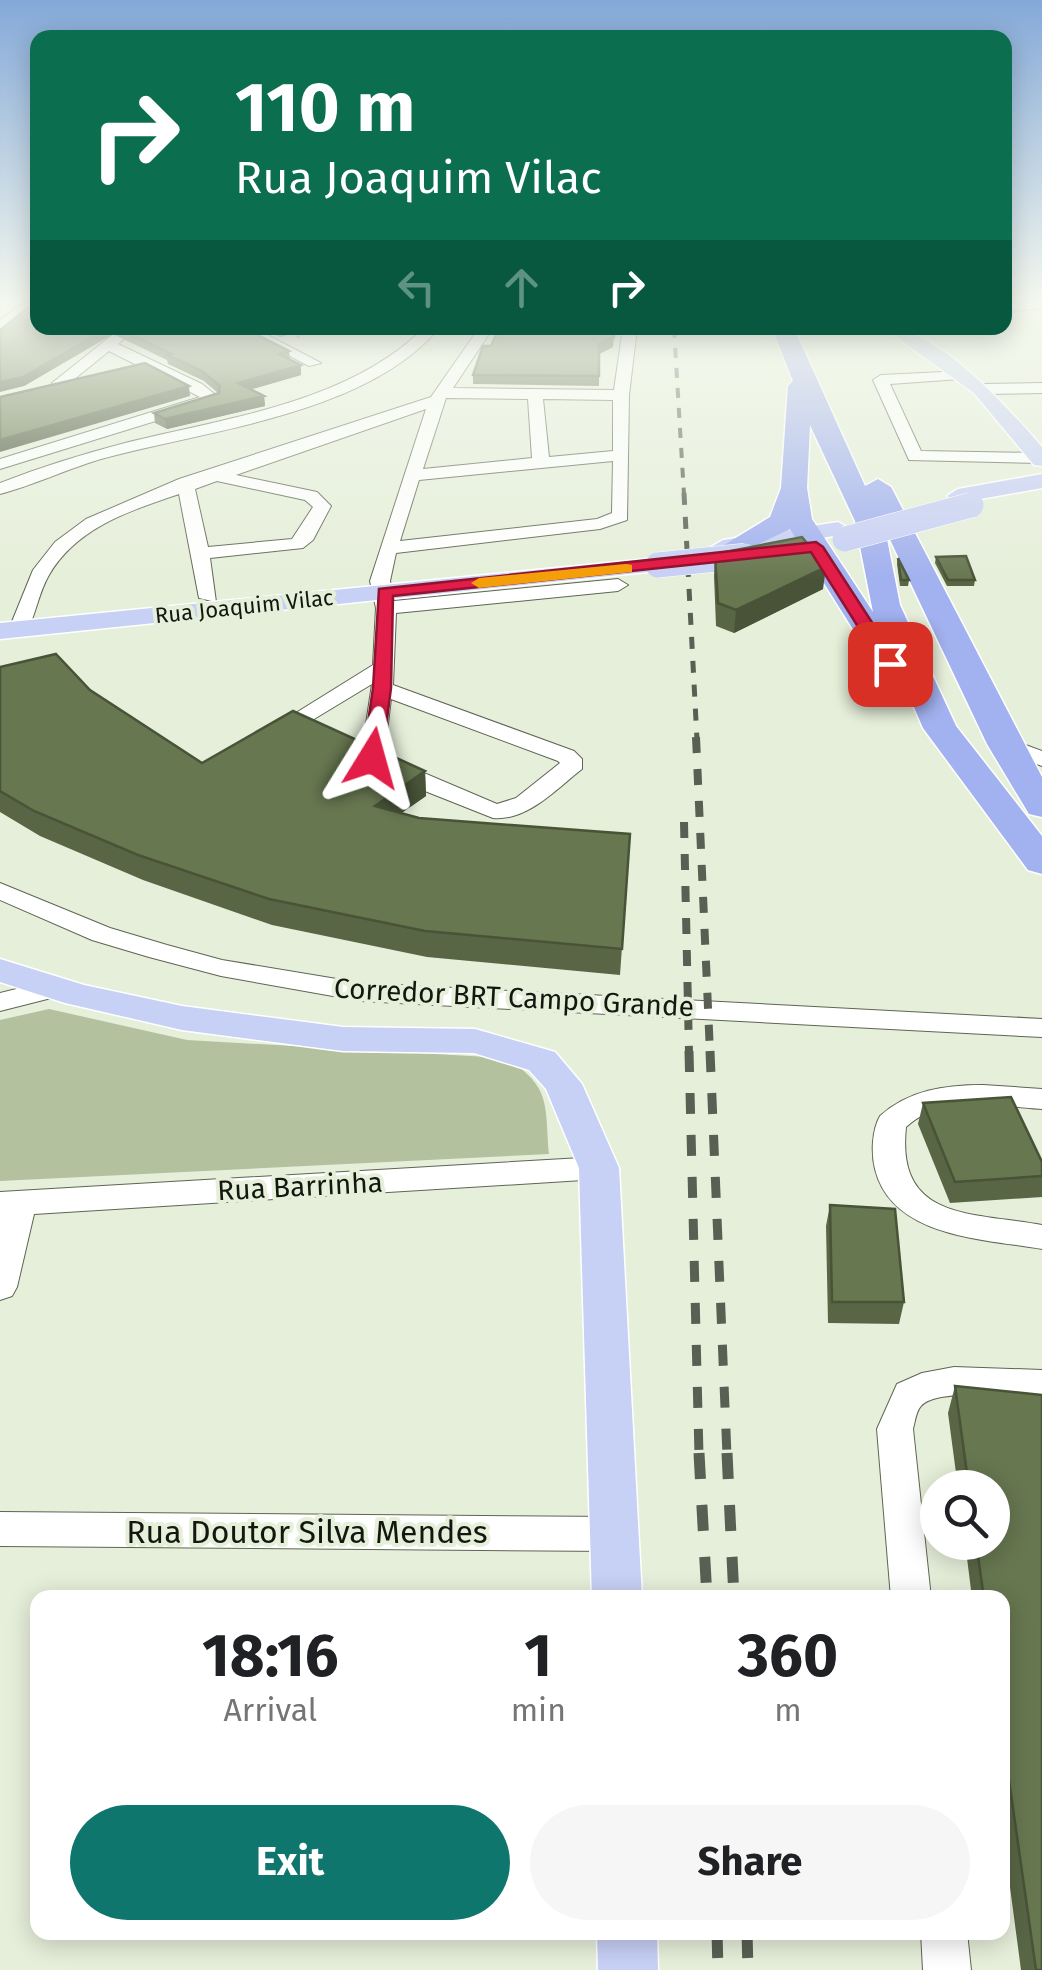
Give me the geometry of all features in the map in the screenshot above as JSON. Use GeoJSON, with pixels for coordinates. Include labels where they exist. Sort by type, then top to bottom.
{"type":"FeatureCollection","features":[{"type":"Feature","properties":{"kind":"highway"},"geometry":{"type":"LineString","coordinates":[[798,395],[794,488],[798,519],[827,538],[898,676],[1042,862]]}},
{"type":"Feature","properties":{"kind":"highway"},"geometry":{"type":"LineString","coordinates":[[812,395],[869,521],[885,605],[940,728]]}},
{"type":"Feature","properties":{"kind":"highway"},"geometry":{"type":"LineString","coordinates":[[835,395],[1004,744],[1042,806]]}},
{"type":"Feature","properties":{"kind":"highway"},"geometry":{"type":"LineString","coordinates":[[735,549],[782,522],[794,488]]}},
{"type":"Feature","properties":{"kind":"main road"},"geometry":{"type":"LineString","coordinates":[[964,501],[1041,466],[985,395]]}},
{"type":"Feature","properties":{"kind":"main road"},"geometry":{"type":"LineString","coordinates":[[964,501],[1042,491]]}},
{"type":"Feature","properties":{"kind":"main road","name":"Rua Joaquim Vilac"},"geometry":{"type":"LineString","coordinates":[[10,624],[384,594],[827,538],[964,501]]}},
{"type":"Feature","properties":{"kind":"main road","name":"Rua Joaquim Vilac"},"geometry":{"type":"LineString","coordinates":[[10,624],[209,598],[384,594]]}},
{"type":"Feature","properties":{"kind":"main road"},"geometry":{"type":"LineString","coordinates":[[0,970],[182,1018],[291,1034],[475,1040],[542,1062],[563,1084],[600,1168],[617,1590]]}},
{"type":"Feature","properties":{"kind":"main road"},"geometry":{"type":"LineString","coordinates":[[627,1940],[628,1970]]}},
{"type":"Feature","properties":{"kind":"street"},"geometry":{"type":"LineString","coordinates":[[0,464],[209,400],[207,395]]}},
{"type":"Feature","properties":{"kind":"street"},"geometry":{"type":"LineString","coordinates":[[0,489],[98,455],[317,395]]}},
{"type":"Feature","properties":{"kind":"street"},"geometry":{"type":"LineString","coordinates":[[10,624],[30,586],[60,545],[110,512],[440,397],[505,395]]}},
{"type":"Feature","properties":{"kind":"street"},"geometry":{"type":"LineString","coordinates":[[535,395],[541,462]]}},
{"type":"Feature","properties":{"kind":"street"},"geometry":{"type":"LineString","coordinates":[[388,548],[612,521],[621,516],[622,395],[616,395]]}},
{"type":"Feature","properties":{"kind":"street"},"geometry":{"type":"LineString","coordinates":[[888,395],[915,456],[1041,466]]}},
{"type":"Feature","properties":{"kind":"street"},"geometry":{"type":"LineString","coordinates":[[383,678],[566,756],[574,764],[524,803],[493,812],[375,762],[372,752],[383,678],[388,548],[440,397]]}},
{"type":"Feature","properties":{"kind":"street"},"geometry":{"type":"LineString","coordinates":[[383,416],[417,416],[431,426]]}},
{"type":"Feature","properties":{"kind":"street"},"geometry":{"type":"LineString","coordinates":[[413,476],[622,454]]}},
{"type":"Feature","properties":{"kind":"street"},"geometry":{"type":"LineString","coordinates":[[200,553],[296,544],[304,540],[322,506],[311,496],[211,475]]}},
{"type":"Feature","properties":{"kind":"street"},"geometry":{"type":"LineString","coordinates":[[185,483],[209,598]]}},
{"type":"Feature","properties":{"kind":"street"},"geometry":{"type":"LineString","coordinates":[[384,594],[618,585]]}},
{"type":"Feature","properties":{"kind":"street"},"geometry":{"type":"LineString","coordinates":[[258,743],[383,678]]}},
{"type":"Feature","properties":{"kind":"street"},"geometry":{"type":"LineString","coordinates":[[1004,744],[1042,759]]}},
{"type":"Feature","properties":{"kind":"street","name":"Corredor BRT Campo Grande"},"geometry":{"type":"LineString","coordinates":[[0,891],[101,934],[158,951],[220,968],[361,992],[1042,1028]]}},
{"type":"Feature","properties":{"kind":"street"},"geometry":{"type":"LineString","coordinates":[[0,1002],[57,988]]}},
{"type":"Feature","properties":{"kind":"street"},"geometry":{"type":"LineString","coordinates":[[1042,1099],[956,1098],[922,1102],[891,1123],[888,1149],[899,1196],[924,1214],[1042,1236]]}},
{"type":"Feature","properties":{"kind":"street","name":"Rua Barrinha"},"geometry":{"type":"LineString","coordinates":[[11,1203],[600,1168]]}},
{"type":"Feature","properties":{"kind":"street"},"geometry":{"type":"LineString","coordinates":[[0,1286],[11,1203]]}},
{"type":"Feature","properties":{"kind":"street"},"geometry":{"type":"LineString","coordinates":[[911,1590],[895,1429],[902,1404],[911,1393],[946,1382],[1042,1384]]}},
{"type":"Feature","properties":{"kind":"street","name":"Rua Doutor Silva Mendes"},"geometry":{"type":"LineString","coordinates":[[0,1529],[615,1534]]}},
{"type":"Feature","properties":{"kind":"street"},"geometry":{"type":"LineString","coordinates":[[945,1940],[947,1970]]}},
{"type":"Feature","properties":{"kind":"green space"},"geometry":{"type":"Polygon","coordinates":[[[49,1009],[187,1040],[506,1058],[531,1078],[543,1098],[549,1154],[0,1181],[0,1020],[49,1009]]]}},
{"type":"Feature","properties":{"kind":"building"},"geometry":{"type":"Polygon","coordinates":[[[9,395],[158,395],[0,440],[0,397],[9,395]]]}},
{"type":"Feature","properties":{"kind":"building"},"geometry":{"type":"Polygon","coordinates":[[[213,395],[264,396],[165,419],[154,413],[213,395]]]}},
{"type":"Feature","properties":{"kind":"building"},"geometry":{"type":"Polygon","coordinates":[[[802,537],[826,567],[736,610],[718,603],[715,554],[802,537]]]}},
{"type":"Feature","properties":{"kind":"building"},"geometry":{"type":"Polygon","coordinates":[[[966,556],[975,580],[948,580],[936,557],[966,556]]]}},
{"type":"Feature","properties":{"kind":"building"},"geometry":{"type":"Polygon","coordinates":[[[898,558],[909,580],[901,580],[898,558]]]}},
{"type":"Feature","properties":{"kind":"building"},"geometry":{"type":"Polygon","coordinates":[[[56,654],[90,690],[202,763],[293,711],[425,771],[375,806],[419,818],[630,834],[622,949],[425,931],[269,899],[138,855],[34,811],[0,791],[0,667],[56,654]]]}},
{"type":"Feature","properties":{"kind":"building"},"geometry":{"type":"Polygon","coordinates":[[[1011,1097],[1042,1162],[1042,1176],[955,1182],[923,1103],[1011,1097]]]}},
{"type":"Feature","properties":{"kind":"building"},"geometry":{"type":"Polygon","coordinates":[[[830,1205],[895,1209],[904,1302],[832,1302],[830,1205]]]}},
{"type":"Feature","properties":{"kind":"building"},"geometry":{"type":"Polygon","coordinates":[[[955,1386],[1042,1395],[1042,1970],[1036,1970],[1010,1787],[1010,1590],[983,1590],[979,1560],[1010,1560],[1010,1470],[967,1470],[955,1386]]]}},
{"type":"Feature","properties":{"kind":"railway"},"geometry":{"type":"LineString","coordinates":[[678,395],[684,495]]}},
{"type":"Feature","properties":{"kind":"railway"},"geometry":{"type":"LineString","coordinates":[[684,493],[697,740]]}},
{"type":"Feature","properties":{"kind":"railway"},"geometry":{"type":"LineString","coordinates":[[696,737],[710,1053]]}},
{"type":"Feature","properties":{"kind":"railway"},"geometry":{"type":"LineString","coordinates":[[684,822],[689,1053]]}},
{"type":"Feature","properties":{"kind":"railway"},"geometry":{"type":"LineString","coordinates":[[689,1051],[699,1455]]}},
{"type":"Feature","properties":{"kind":"railway"},"geometry":{"type":"LineString","coordinates":[[710,1051],[727,1455]]}},
{"type":"Feature","properties":{"kind":"railway"},"geometry":{"type":"LineString","coordinates":[[699,1453],[707,1590]]}},
{"type":"Feature","properties":{"kind":"railway"},"geometry":{"type":"LineString","coordinates":[[727,1453],[734,1590]]}},
{"type":"Feature","properties":{"kind":"railway"},"geometry":{"type":"LineString","coordinates":[[717,1940],[718,1970]]}},
{"type":"Feature","properties":{"kind":"railway"},"geometry":{"type":"LineString","coordinates":[[747,1940],[748,1970]]}},
{"type":"Feature","properties":{"kind":"slow traffic"},"geometry":{"type":"LineString","coordinates":[[479,583],[626,568]]}},
{"type":"Feature","properties":{"kind":"route"},"geometry":{"type":"LineString","coordinates":[[372,758],[382,688],[384,592],[816,547],[890,664]]}}]}
